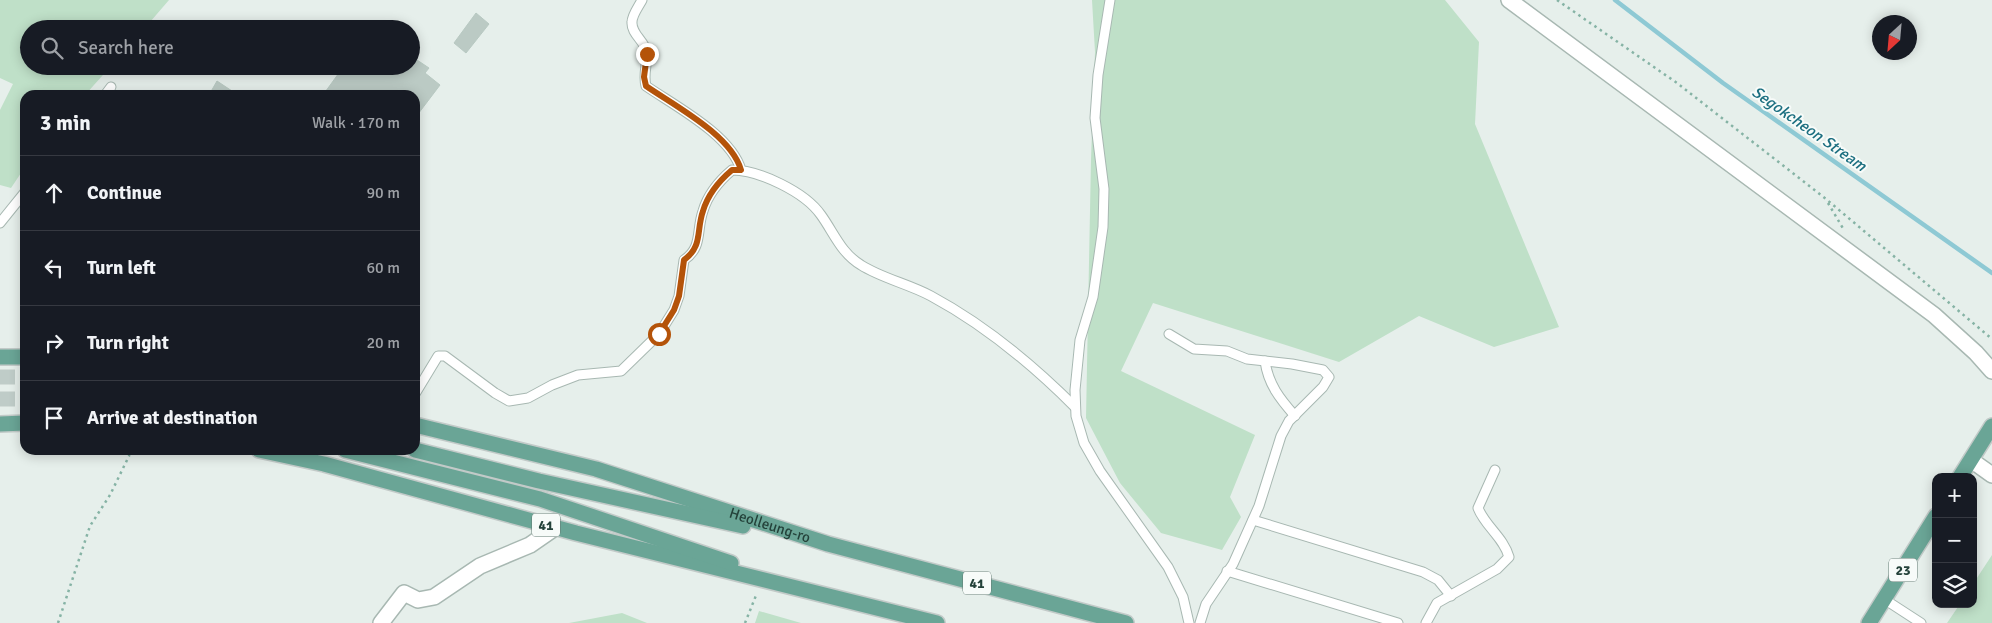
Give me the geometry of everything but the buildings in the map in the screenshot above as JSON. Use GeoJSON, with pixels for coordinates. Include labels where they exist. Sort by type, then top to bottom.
{"type":"FeatureCollection","features":[{"type":"Feature","properties":{"kind":"main road"},"geometry":{"type":"LineString","coordinates":[[0,357],[20,357]]}},
{"type":"Feature","properties":{"kind":"main road"},"geometry":{"type":"LineString","coordinates":[[0,424],[20,423]]}},
{"type":"Feature","properties":{"kind":"main road"},"geometry":{"type":"LineString","coordinates":[[1963,473],[1992,426]]}},
{"type":"Feature","properties":{"kind":"main road","name":"Heolleung-ro"},"geometry":{"type":"LineString","coordinates":[[420,427],[596,469],[828,544],[1126,623]]}},
{"type":"Feature","properties":{"kind":"main road"},"geometry":{"type":"LineString","coordinates":[[420,451],[539,481],[828,544]]}},
{"type":"Feature","properties":{"kind":"main road","name":"41"},"geometry":{"type":"LineString","coordinates":[[283,455],[324,464],[556,527],[762,580],[937,623]]}},
{"type":"Feature","properties":{"kind":"main road"},"geometry":{"type":"LineString","coordinates":[[365,455],[540,499],[832,596]]}},
{"type":"Feature","properties":{"kind":"main road","name":"23"},"geometry":{"type":"LineString","coordinates":[[1869,623],[1935,518]]}},
{"type":"Feature","properties":{"kind":"street"},"geometry":{"type":"LineString","coordinates":[[1509,0],[1934,315],[1976,353],[1992,371]]}},
{"type":"Feature","properties":{"kind":"street"},"geometry":{"type":"LineString","coordinates":[[1971,460],[1992,475]]}},
{"type":"Feature","properties":{"kind":"street"},"geometry":{"type":"LineString","coordinates":[[380,623],[404,593],[418,600],[434,597],[480,566],[530,545],[556,527]]}},
{"type":"Feature","properties":{"kind":"lane"},"geometry":{"type":"LineString","coordinates":[[642,0],[632,21],[634,32],[645,46],[647,54],[644,77],[646,86],[722,140],[739,161],[741,170]]}},
{"type":"Feature","properties":{"kind":"lane"},"geometry":{"type":"LineString","coordinates":[[1110,0],[1098,75],[1095,118],[1104,189],[1103,227],[1093,297],[1080,340],[1075,407],[1084,443],[1100,471],[1168,567],[1183,597],[1189,623]]}},
{"type":"Feature","properties":{"kind":"lane"},"geometry":{"type":"LineString","coordinates":[[420,386],[438,356],[445,356],[494,393],[509,401],[528,398],[552,385],[578,375],[621,371],[659,334],[674,310],[679,296],[684,260],[692,255],[696,247],[702,211],[719,180],[732,170],[741,170],[762,176],[788,188],[809,202],[820,214],[834,239],[861,266],[909,284],[952,308],[1034,369],[1075,407]]}},
{"type":"Feature","properties":{"kind":"lane"},"geometry":{"type":"LineString","coordinates":[[0,223],[20,198]]}},
{"type":"Feature","properties":{"kind":"lane"},"geometry":{"type":"LineString","coordinates":[[1169,334],[1194,349],[1227,351],[1247,359],[1323,370],[1329,377],[1323,387],[1289,421],[1281,436],[1253,520],[1233,564],[1206,604],[1200,623]]}},
{"type":"Feature","properties":{"kind":"lane"},"geometry":{"type":"LineString","coordinates":[[1265,361],[1266,376],[1280,399],[1295,416]]}},
{"type":"Feature","properties":{"kind":"lane"},"geometry":{"type":"LineString","coordinates":[[1426,623],[1437,603],[1497,569],[1509,557],[1507,548],[1482,518],[1478,508],[1495,470]]}},
{"type":"Feature","properties":{"kind":"lane"},"geometry":{"type":"LineString","coordinates":[[1253,520],[1423,572],[1438,580],[1451,596]]}},
{"type":"Feature","properties":{"kind":"lane"},"geometry":{"type":"LineString","coordinates":[[1227,571],[1398,623]]}},
{"type":"Feature","properties":{"kind":"lane"},"geometry":{"type":"LineString","coordinates":[[1884,599],[1921,623]]}},
{"type":"Feature","properties":{"kind":"path"},"geometry":{"type":"LineString","coordinates":[[1556,0],[1677,83],[1826,199],[1992,340]]}},
{"type":"Feature","properties":{"kind":"path"},"geometry":{"type":"LineString","coordinates":[[58,623],[90,526],[110,495],[129,455]]}},
{"type":"Feature","properties":{"kind":"path"},"geometry":{"type":"LineString","coordinates":[[745,623],[762,580]]}},
{"type":"Feature","properties":{"kind":"green space"},"geometry":{"type":"Polygon","coordinates":[[[0,0],[169,0],[152,20],[20,20],[20,75],[103,75],[89,90],[20,90],[20,174],[11,188],[0,185],[0,110],[13,84],[0,78],[0,0]]]}},
{"type":"Feature","properties":{"kind":"green space"},"geometry":{"type":"Polygon","coordinates":[[[1092,0],[1445,0],[1479,42],[1475,124],[1559,327],[1494,347],[1419,316],[1339,362],[1153,303],[1121,371],[1255,435],[1230,497],[1241,517],[1222,550],[1161,533],[1120,483],[1086,418],[1095,52],[1092,0]]]}},
{"type":"Feature","properties":{"kind":"green space"},"geometry":{"type":"Polygon","coordinates":[[[1992,555],[1992,623],[1947,623],[1957,608],[1977,608],[1977,578],[1992,555]]]}},
{"type":"Feature","properties":{"kind":"green space"},"geometry":{"type":"Polygon","coordinates":[[[759,611],[801,623],[755,623],[759,611]]]}},
{"type":"Feature","properties":{"kind":"green space"},"geometry":{"type":"Polygon","coordinates":[[[622,613],[647,623],[569,623],[622,613]]]}},
{"type":"Feature","properties":{"kind":"waterway","name":"Segokcheon Stream"},"geometry":{"type":"LineString","coordinates":[[1615,0],[1723,83],[1992,273]]}},
{"type":"Feature","properties":{"kind":"tunnel"},"geometry":{"type":"LineString","coordinates":[[0,377],[20,377]]}},
{"type":"Feature","properties":{"kind":"tunnel"},"geometry":{"type":"LineString","coordinates":[[0,399],[20,399]]}},
{"type":"Feature","properties":{"kind":"route"},"geometry":{"type":"LineString","coordinates":[[647,54],[644,77],[646,86],[722,140],[739,161],[741,170],[732,170],[719,180],[702,211],[696,247],[692,255],[684,260],[679,296],[674,310],[659,334]]}}]}
